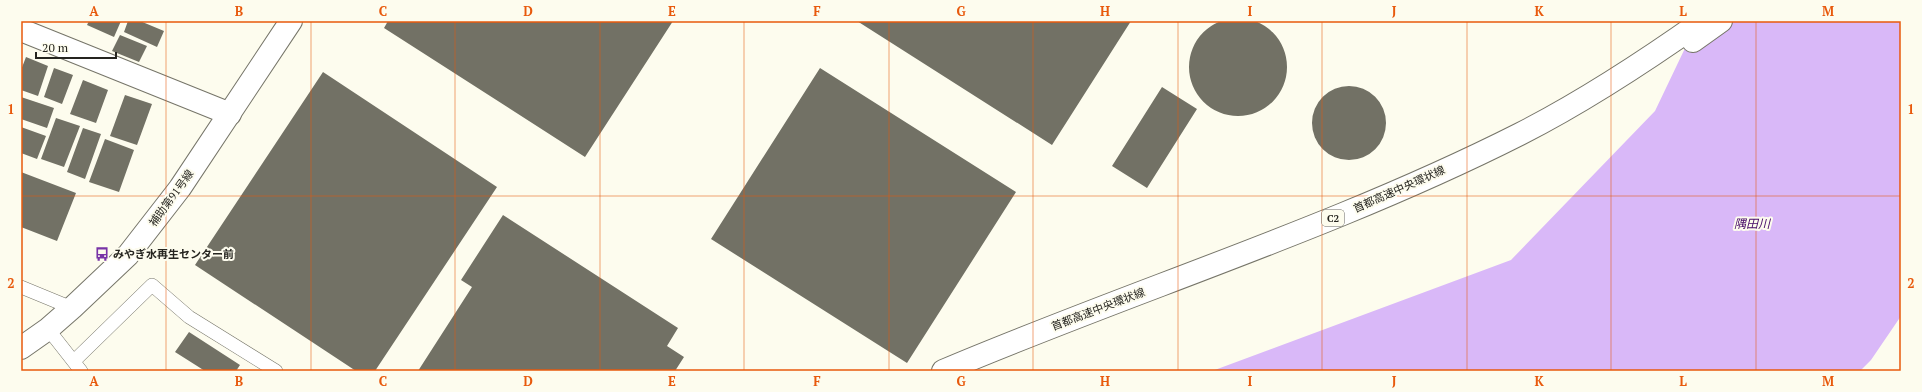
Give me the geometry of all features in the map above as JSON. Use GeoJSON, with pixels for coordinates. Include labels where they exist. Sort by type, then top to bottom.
{"type":"FeatureCollection","features":[{"type":"Feature","properties":{"kind":"main road","name":"補助第91号線"},"geometry":{"type":"LineString","coordinates":[[21,348],[48,329],[128,255],[180,188],[291,21]]}},
{"type":"Feature","properties":{"kind":"main road","name":"首都高速中央環状線"},"geometry":{"type":"LineString","coordinates":[[943,371],[1014,341],[1271,243],[1400,190],[1521,134],[1642,63],[1702,21]]}},
{"type":"Feature","properties":{"kind":"main road","name":"首都高速中央環状線"},"geometry":{"type":"LineString","coordinates":[[972,371],[1286,250],[1401,203],[1526,143],[1592,106],[1643,76],[1721,21]]}},
{"type":"Feature","properties":{"kind":"main road"},"geometry":{"type":"LineString","coordinates":[[21,30],[230,114]]}},
{"type":"Feature","properties":{"kind":"lane"},"geometry":{"type":"LineString","coordinates":[[48,329],[77,366],[152,285],[189,317],[276,371]]}},
{"type":"Feature","properties":{"kind":"lane"},"geometry":{"type":"LineString","coordinates":[[21,287],[72,308]]}},
{"type":"Feature","properties":{"kind":"water","name":"隅田川"},"geometry":{"type":"Polygon","coordinates":[[[1698,21],[1901,21],[1901,316],[1871,360],[1860,371],[1212,371],[1511,260],[1655,111],[1698,21]]]}},
{"type":"Feature","properties":{"kind":"building"},"geometry":{"type":"Polygon","coordinates":[[[1238,18],[1257,22],[1272,33],[1283,48],[1287,67],[1283,86],[1272,101],[1257,112],[1238,116],[1219,112],[1204,101],[1193,86],[1189,67],[1193,48],[1204,33],[1219,22],[1238,18]]]}},
{"type":"Feature","properties":{"kind":"building"},"geometry":{"type":"Polygon","coordinates":[[[89,21],[121,21],[114,37],[87,25],[89,21]]]}},
{"type":"Feature","properties":{"kind":"building"},"geometry":{"type":"Polygon","coordinates":[[[128,21],[140,21],[164,31],[157,47],[124,32],[128,21]]]}},
{"type":"Feature","properties":{"kind":"building"},"geometry":{"type":"Polygon","coordinates":[[[388,21],[673,21],[585,157],[384,28],[388,21]]]}},
{"type":"Feature","properties":{"kind":"building"},"geometry":{"type":"Polygon","coordinates":[[[857,21],[1131,21],[1052,145],[857,21]]]}},
{"type":"Feature","properties":{"kind":"building"},"geometry":{"type":"Polygon","coordinates":[[[120,35],[147,46],[139,62],[112,51],[120,35]]]}},
{"type":"Feature","properties":{"kind":"building"},"geometry":{"type":"Polygon","coordinates":[[[26,57],[48,66],[38,96],[21,90],[21,70],[26,57]]]}},
{"type":"Feature","properties":{"kind":"building"},"geometry":{"type":"Polygon","coordinates":[[[54,68],[73,75],[62,104],[44,97],[54,68]]]}},
{"type":"Feature","properties":{"kind":"building"},"geometry":{"type":"Polygon","coordinates":[[[820,68],[1016,192],[907,363],[711,239],[820,68]]]}},
{"type":"Feature","properties":{"kind":"building"},"geometry":{"type":"Polygon","coordinates":[[[323,72],[497,187],[375,371],[356,371],[195,265],[323,72]]]}},
{"type":"Feature","properties":{"kind":"building"},"geometry":{"type":"Polygon","coordinates":[[[83,80],[108,90],[96,123],[70,114],[83,80]]]}},
{"type":"Feature","properties":{"kind":"building"},"geometry":{"type":"Polygon","coordinates":[[[1342,86],[1356,86],[1370,92],[1380,102],[1386,116],[1386,130],[1380,144],[1370,154],[1356,160],[1342,160],[1328,154],[1318,144],[1312,130],[1312,116],[1318,102],[1328,92],[1342,86]]]}},
{"type":"Feature","properties":{"kind":"building"},"geometry":{"type":"Polygon","coordinates":[[[1162,87],[1197,109],[1147,188],[1112,166],[1162,87]]]}},
{"type":"Feature","properties":{"kind":"building"},"geometry":{"type":"Polygon","coordinates":[[[125,95],[152,104],[137,145],[110,136],[125,95]]]}},
{"type":"Feature","properties":{"kind":"building"},"geometry":{"type":"Polygon","coordinates":[[[21,97],[54,108],[47,128],[21,119],[21,97]]]}},
{"type":"Feature","properties":{"kind":"building"},"geometry":{"type":"Polygon","coordinates":[[[56,118],[80,126],[64,167],[41,159],[56,118]]]}},
{"type":"Feature","properties":{"kind":"building"},"geometry":{"type":"Polygon","coordinates":[[[21,127],[46,136],[37,159],[21,153],[21,127]]]}},
{"type":"Feature","properties":{"kind":"building"},"geometry":{"type":"Polygon","coordinates":[[[83,128],[101,134],[85,179],[67,172],[83,128]]]}},
{"type":"Feature","properties":{"kind":"building"},"geometry":{"type":"Polygon","coordinates":[[[105,139],[134,150],[119,192],[89,182],[105,139]]]}},
{"type":"Feature","properties":{"kind":"building"},"geometry":{"type":"Polygon","coordinates":[[[21,172],[76,193],[57,241],[21,227],[21,172]]]}},
{"type":"Feature","properties":{"kind":"building"},"geometry":{"type":"Polygon","coordinates":[[[503,215],[678,328],[667,346],[684,357],[675,371],[418,371],[472,287],[461,280],[503,215]]]}},
{"type":"Feature","properties":{"kind":"building"},"geometry":{"type":"Polygon","coordinates":[[[189,332],[240,365],[236,371],[205,371],[175,352],[189,332]]]}},
{"type":"Feature","properties":{"kind":"place","name":"みやぎ水再生センター前"},"geometry":{"type":"Point","coordinates":[102,254]}}]}
